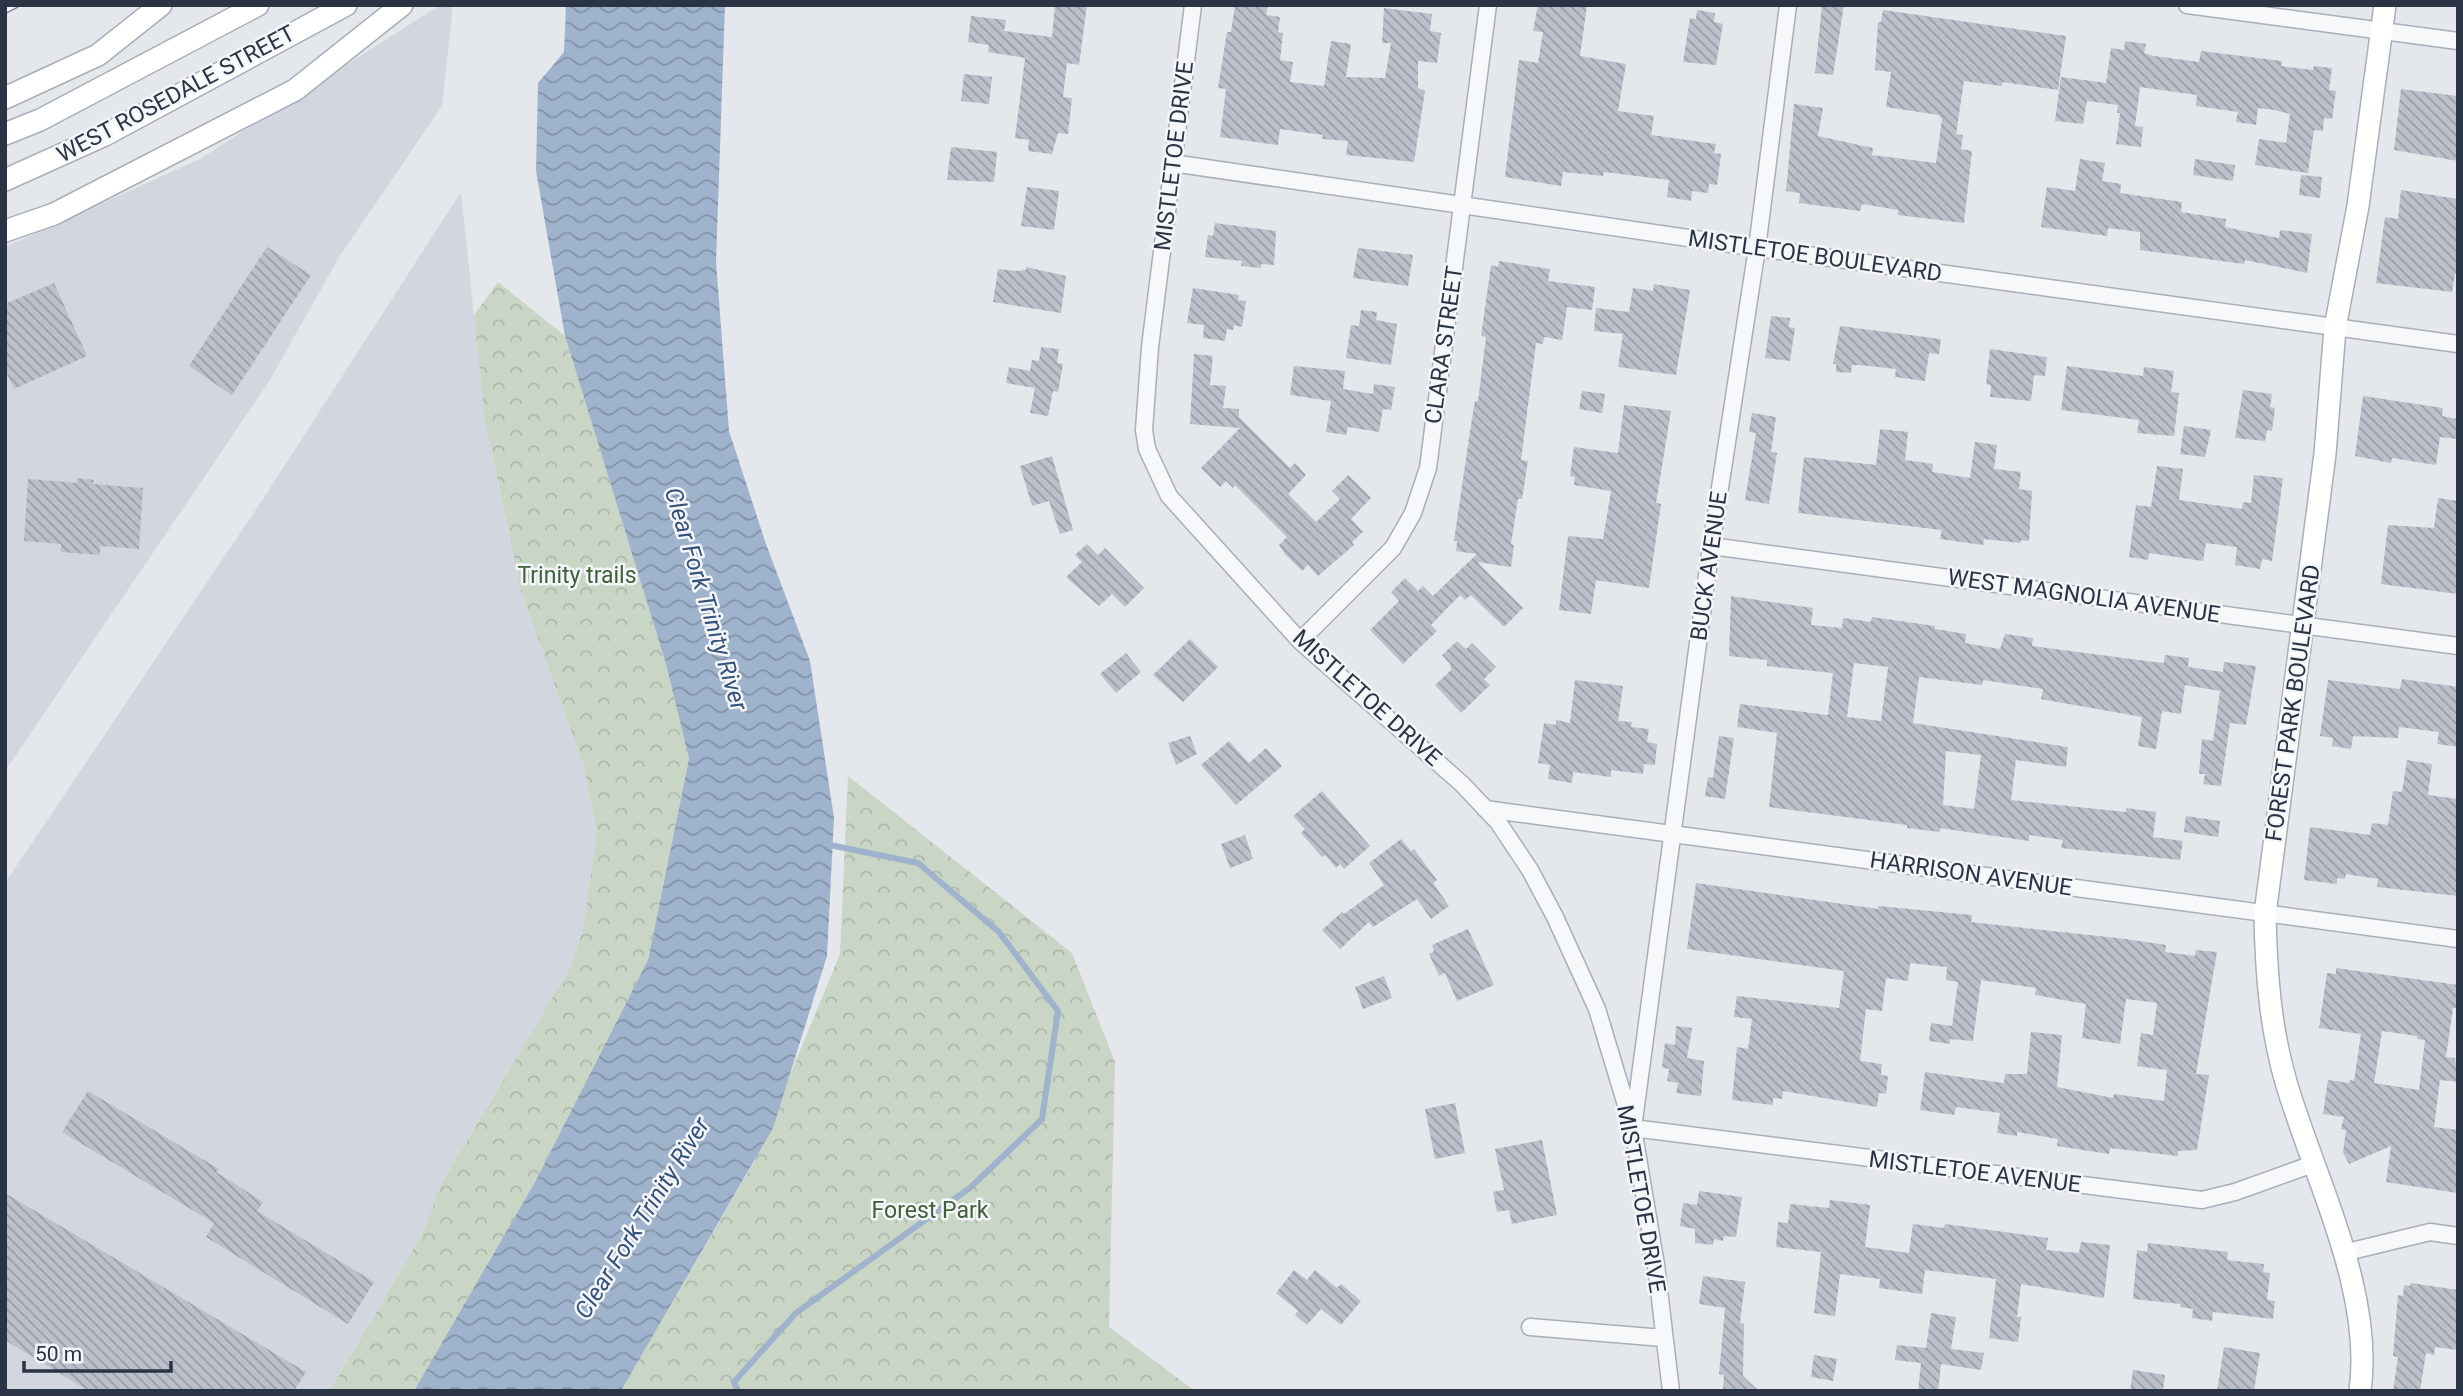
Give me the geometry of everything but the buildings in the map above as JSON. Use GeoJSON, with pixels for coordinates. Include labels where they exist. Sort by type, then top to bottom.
{"type":"FeatureCollection","features":[{"type":"Feature","properties":{"kind":"main road"},"geometry":{"type":"LineString","coordinates":[[5,98],[98,55],[161,5]]}},
{"type":"Feature","properties":{"kind":"main road","name":"WEST ROSEDALE STREET"},"geometry":{"type":"LineString","coordinates":[[5,134],[40,120],[258,5]]}},
{"type":"Feature","properties":{"kind":"main road","name":"WEST ROSEDALE STREET"},"geometry":{"type":"LineString","coordinates":[[5,180],[105,135],[346,5]]}},
{"type":"Feature","properties":{"kind":"main road"},"geometry":{"type":"LineString","coordinates":[[5,231],[54,214],[295,90],[402,5]]}},
{"type":"Feature","properties":{"kind":"main road","name":"FOREST PARK BOULEVARD"},"geometry":{"type":"LineString","coordinates":[[2360,1391],[2363,1346],[2358,1299],[2286,1081],[2266,982],[2264,914],[2325,454],[2335,328],[2358,206],[2385,5]]}},
{"type":"Feature","properties":{"kind":"street","name":"MISTLETOE DRIVE"},"geometry":{"type":"LineString","coordinates":[[1193,5],[1150,347],[1144,430],[1147,449],[1169,496],[1300,641],[1462,784],[1498,822],[1530,870],[1555,917],[1597,1009],[1633,1128],[1656,1265],[1671,1391]]}},
{"type":"Feature","properties":{"kind":"street","name":"CLARA STREET"},"geometry":{"type":"LineString","coordinates":[[1300,641],[1393,548],[1413,513],[1427,468],[1464,205],[1488,5]]}},
{"type":"Feature","properties":{"kind":"street","name":"BUCK AVENUE"},"geometry":{"type":"LineString","coordinates":[[1633,1128],[1711,546],[1757,248],[1788,5]]}},
{"type":"Feature","properties":{"kind":"street"},"geometry":{"type":"LineString","coordinates":[[2187,5],[2458,41]]}},
{"type":"Feature","properties":{"kind":"street","name":"MISTLETOE BOULEVARD"},"geometry":{"type":"LineString","coordinates":[[1172,163],[1757,248],[2458,344]]}},
{"type":"Feature","properties":{"kind":"street","name":"WEST MAGNOLIA AVENUE"},"geometry":{"type":"LineString","coordinates":[[1711,546],[2458,646]]}},
{"type":"Feature","properties":{"kind":"street","name":"HARRISON AVENUE"},"geometry":{"type":"LineString","coordinates":[[1485,809],[2458,939]]}},
{"type":"Feature","properties":{"kind":"street","name":"MISTLETOE AVENUE"},"geometry":{"type":"LineString","coordinates":[[1633,1128],[2202,1200],[2260,1184],[2313,1164]]}},
{"type":"Feature","properties":{"kind":"street"},"geometry":{"type":"LineString","coordinates":[[2343,1253],[2430,1232],[2458,1236]]}},
{"type":"Feature","properties":{"kind":"street"},"geometry":{"type":"LineString","coordinates":[[1530,1328],[1663,1338]]}},
{"type":"Feature","properties":{"kind":"shaded area"},"geometry":{"type":"Polygon","coordinates":[[[440,5],[453,5],[442,106],[341,254],[268,383],[5,771],[5,247],[200,159],[440,5]]]}},
{"type":"Feature","properties":{"kind":"shaded area"},"geometry":{"type":"Polygon","coordinates":[[[461,192],[485,421],[506,522],[521,591],[583,764],[597,831],[583,929],[571,966],[439,1188],[425,1229],[330,1391],[5,1391],[5,883],[263,499],[461,192]]]}},
{"type":"Feature","properties":{"kind":"green space","name":"Trinity trails"},"geometry":{"type":"Polygon","coordinates":[[[498,282],[565,336],[666,664],[689,759],[648,960],[535,1182],[414,1391],[330,1391],[425,1229],[439,1188],[571,966],[583,929],[597,831],[583,764],[521,591],[485,421],[474,315],[498,282]]]}},
{"type":"Feature","properties":{"kind":"green space","name":"Forest Park"},"geometry":{"type":"Polygon","coordinates":[[[848,776],[1072,953],[1115,1062],[1109,1327],[1195,1391],[621,1391],[754,1162],[840,954],[848,776]]]}},
{"type":"Feature","properties":{"kind":"water","name":"Clear Fork Trinity River"},"geometry":{"type":"Polygon","coordinates":[[[566,5],[725,5],[716,262],[729,431],[766,544],[810,661],[834,818],[827,956],[773,1128],[621,1391],[414,1391],[535,1182],[648,960],[689,759],[666,664],[565,336],[536,171],[538,83],[564,52],[566,5]]]}},
{"type":"Feature","properties":{"kind":"waterway"},"geometry":{"type":"LineString","coordinates":[[738,1391],[734,1382],[796,1313],[971,1187],[1042,1119],[1058,1011],[999,932],[918,863],[825,844]]}},
{"type":"Feature","properties":{"kind":"railway"},"geometry":{"type":"LineString","coordinates":[[5,10],[15,5]]}}]}
